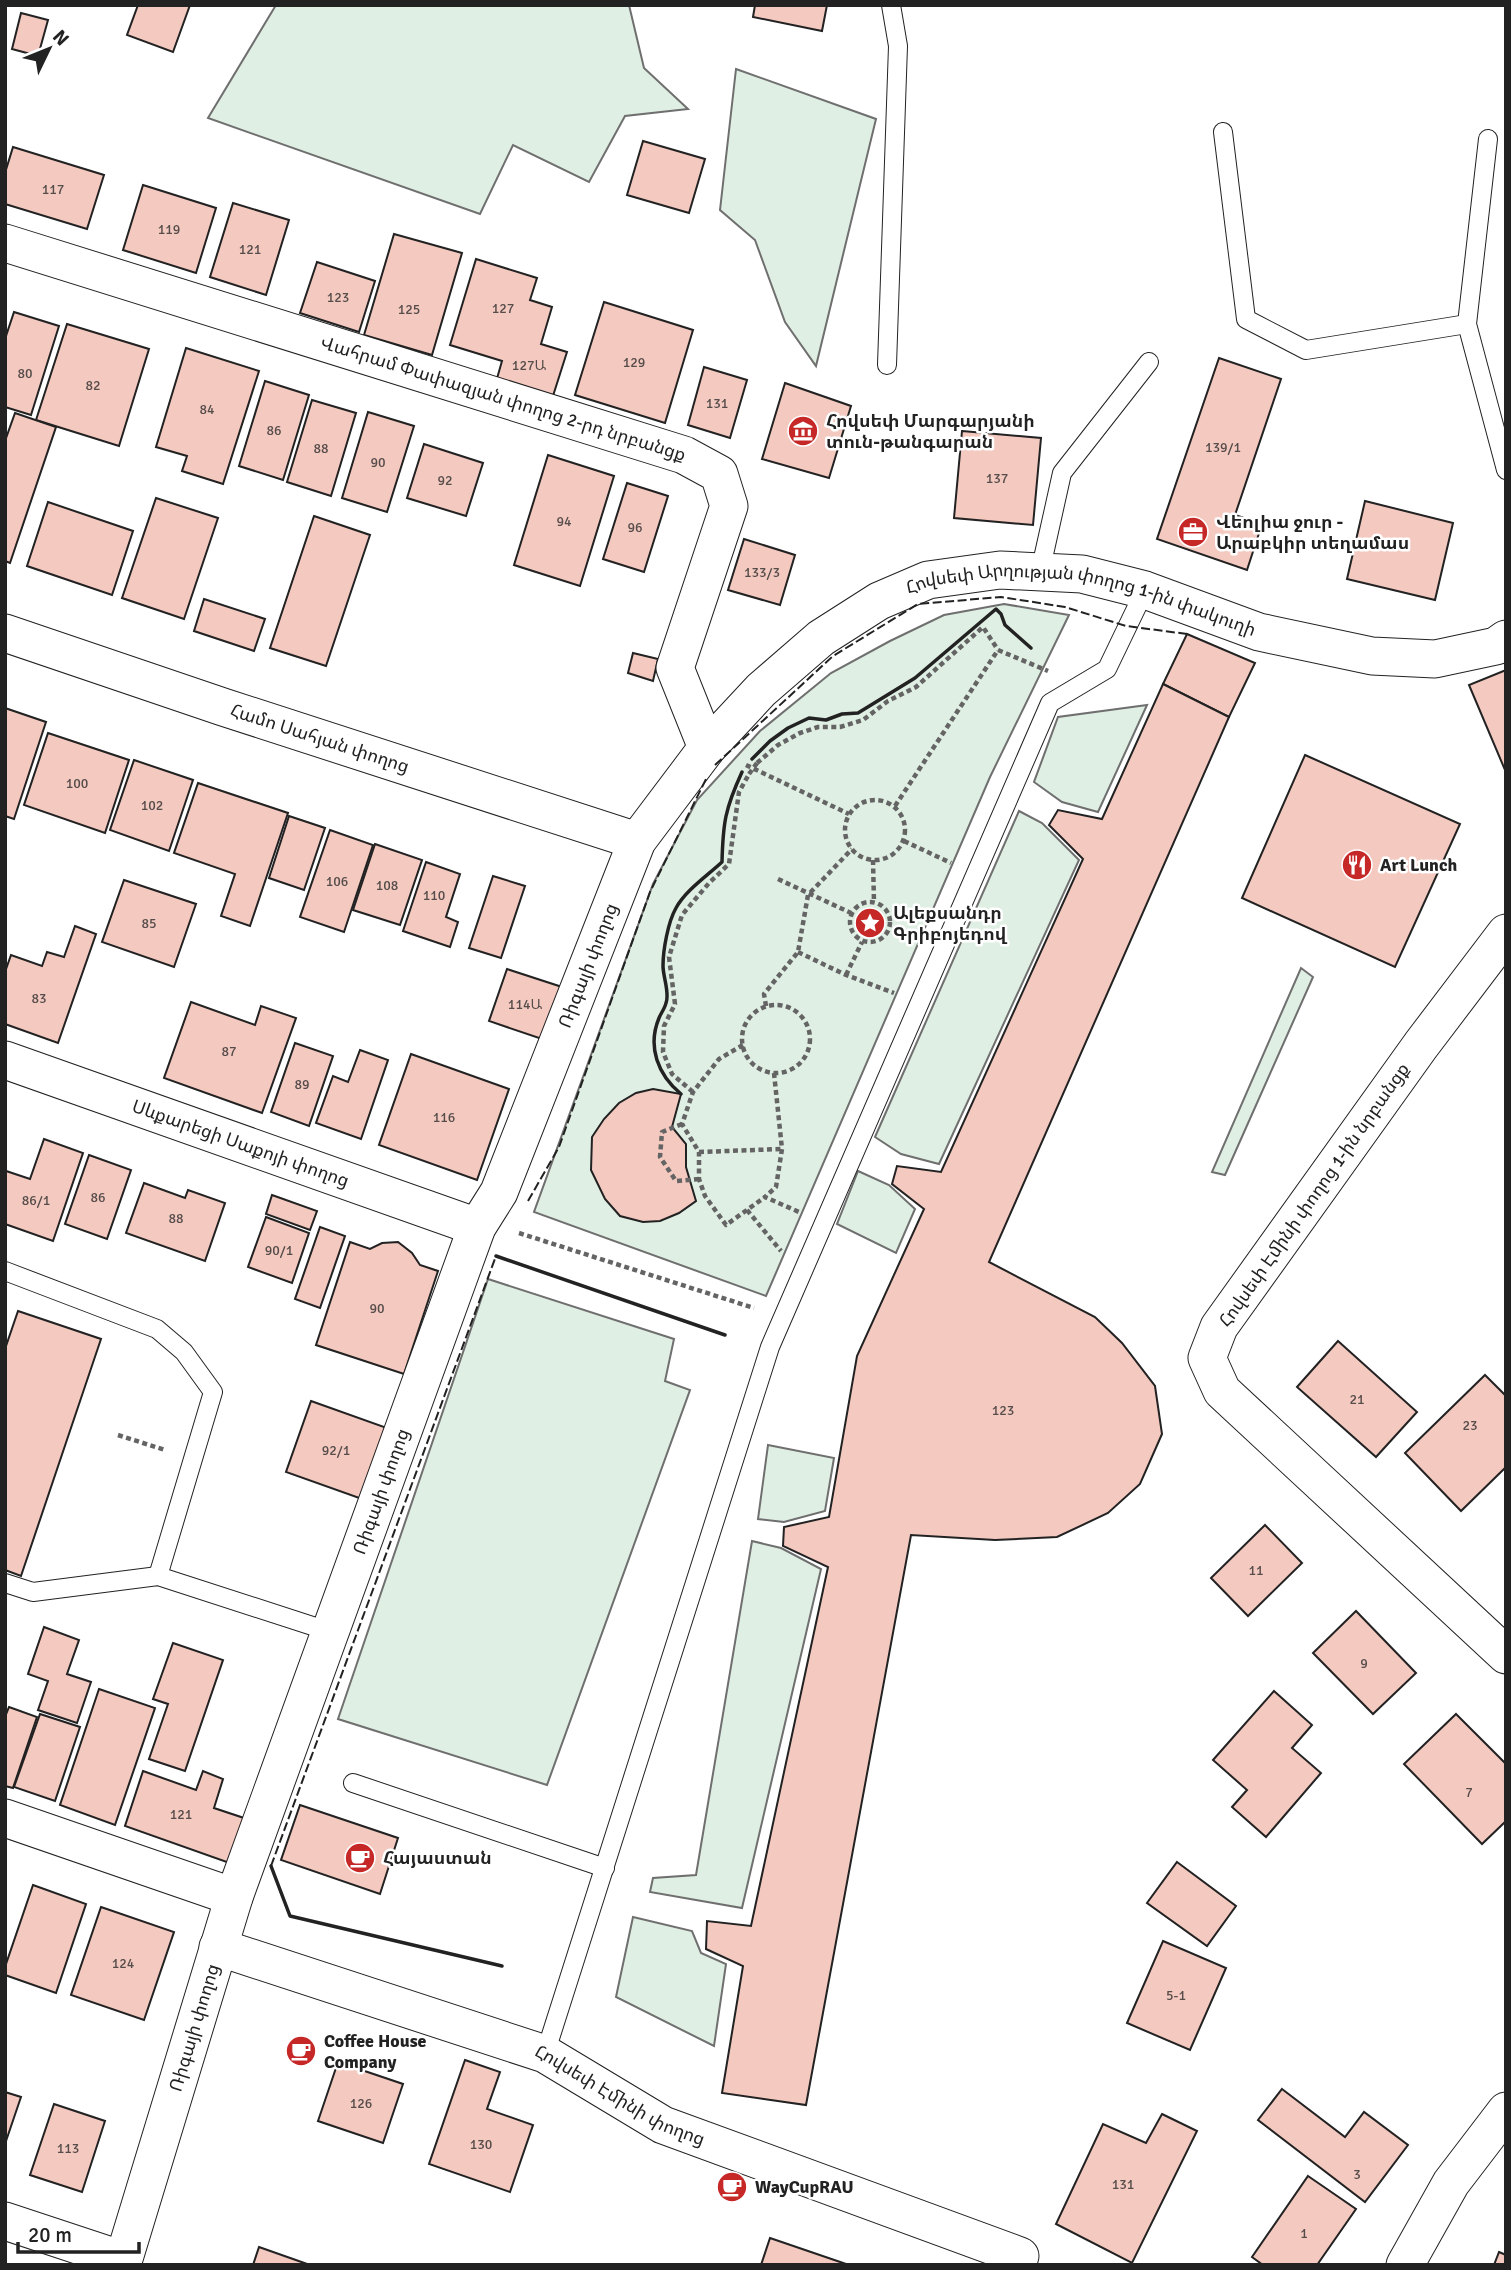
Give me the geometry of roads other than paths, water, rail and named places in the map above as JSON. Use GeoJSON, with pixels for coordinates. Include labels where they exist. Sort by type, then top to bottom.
{"type":"FeatureCollection","features":[{"type":"Feature","properties":{"kind":"street","name":"Վահրամ Փափազյան փողոց 2-րդ նրբանցք"},"geometry":{"type":"LineString","coordinates":[[5,243],[684,455],[719,474],[729,506],[675,668],[706,748]]}},
{"type":"Feature","properties":{"kind":"street","name":"Հովսեփ Արղության փողոց 1-ին փակուղի"},"geometry":{"type":"LineString","coordinates":[[706,748],[761,690],[821,638],[879,601],[928,580],[1000,570],[1082,574],[1145,590],[1259,632],[1372,656],[1435,659],[1496,646],[1506,639]]}},
{"type":"Feature","properties":{"kind":"street","name":"Համո Սահյան փողոց"},"geometry":{"type":"LineString","coordinates":[[5,633],[223,707],[637,841]]}},
{"type":"Feature","properties":{"kind":"street","name":"Ռիգայի փողոց"},"geometry":{"type":"LineString","coordinates":[[123,2263],[234,1897],[480,1224],[499,1192],[637,841],[706,748]]}},
{"type":"Feature","properties":{"kind":"street","name":"Հովսեփ Էմինի փողոց 1-ին նրբանցք"},"geometry":{"type":"LineString","coordinates":[[1506,933],[1421,1045],[1219,1327],[1207,1358],[1222,1391],[1506,1655]]}},
{"type":"Feature","properties":{"kind":"street","name":"Սևքարեցի Սաքոյի փողոց"},"geometry":{"type":"LineString","coordinates":[[5,1060],[480,1224]]}},
{"type":"Feature","properties":{"kind":"street"},"geometry":{"type":"LineString","coordinates":[[5,1818],[234,1897]]}},
{"type":"Feature","properties":{"kind":"street","name":"Հովսեփ Էմինի փողոց"},"geometry":{"type":"LineString","coordinates":[[218,1947],[545,2054],[663,2125],[1020,2256]]}},
{"type":"Feature","properties":{"kind":"street"},"geometry":{"type":"LineString","coordinates":[[1405,2265],[1451,2183],[1506,2111]]}},
{"type":"Feature","properties":{"kind":"street"},"geometry":{"type":"LineString","coordinates":[[5,2221],[123,2263]]}},
{"type":"Feature","properties":{"kind":"lane"},"geometry":{"type":"LineString","coordinates":[[887,365],[898,46],[891,5]]}},
{"type":"Feature","properties":{"kind":"lane"},"geometry":{"type":"LineString","coordinates":[[1223,132],[1246,319],[1306,350],[1467,324]]}},
{"type":"Feature","properties":{"kind":"lane"},"geometry":{"type":"LineString","coordinates":[[1488,139],[1467,324],[1506,470]]}},
{"type":"Feature","properties":{"kind":"lane"},"geometry":{"type":"LineString","coordinates":[[1040,572],[1062,472],[1149,362]]}},
{"type":"Feature","properties":{"kind":"lane"},"geometry":{"type":"LineString","coordinates":[[545,2054],[770,1347],[1050,703],[1107,669],[1145,590]]}},
{"type":"Feature","properties":{"kind":"lane"},"geometry":{"type":"LineString","coordinates":[[5,1271],[157,1329],[184,1352],[213,1392],[158,1576]]}},
{"type":"Feature","properties":{"kind":"lane"},"geometry":{"type":"LineString","coordinates":[[5,1583],[33,1592],[158,1576],[331,1632]]}},
{"type":"Feature","properties":{"kind":"lane"},"geometry":{"type":"LineString","coordinates":[[353,1783],[605,1868]]}},
{"type":"Feature","properties":{"kind":"place","name":"Հովսեփ Մարգարյանի տուն-թանգարան"},"geometry":{"type":"Point","coordinates":[803,431]}},
{"type":"Feature","properties":{"kind":"place","name":"Վեոլիա ջուր - Արաբկիր տեղամաս"},"geometry":{"type":"Point","coordinates":[1193,532]}},
{"type":"Feature","properties":{"kind":"place","name":"Art Lunch"},"geometry":{"type":"Point","coordinates":[1357,865]}},
{"type":"Feature","properties":{"kind":"place","name":"Ալեքսանդր Գրիբոյեդով"},"geometry":{"type":"Point","coordinates":[870,923]}},
{"type":"Feature","properties":{"kind":"place","name":"Հայաստան"},"geometry":{"type":"Point","coordinates":[360,1858]}},
{"type":"Feature","properties":{"kind":"place","name":"Coffee House Company"},"geometry":{"type":"Point","coordinates":[301,2051]}},
{"type":"Feature","properties":{"kind":"place","name":"WayCupRAU"},"geometry":{"type":"Point","coordinates":[732,2187]}}]}
